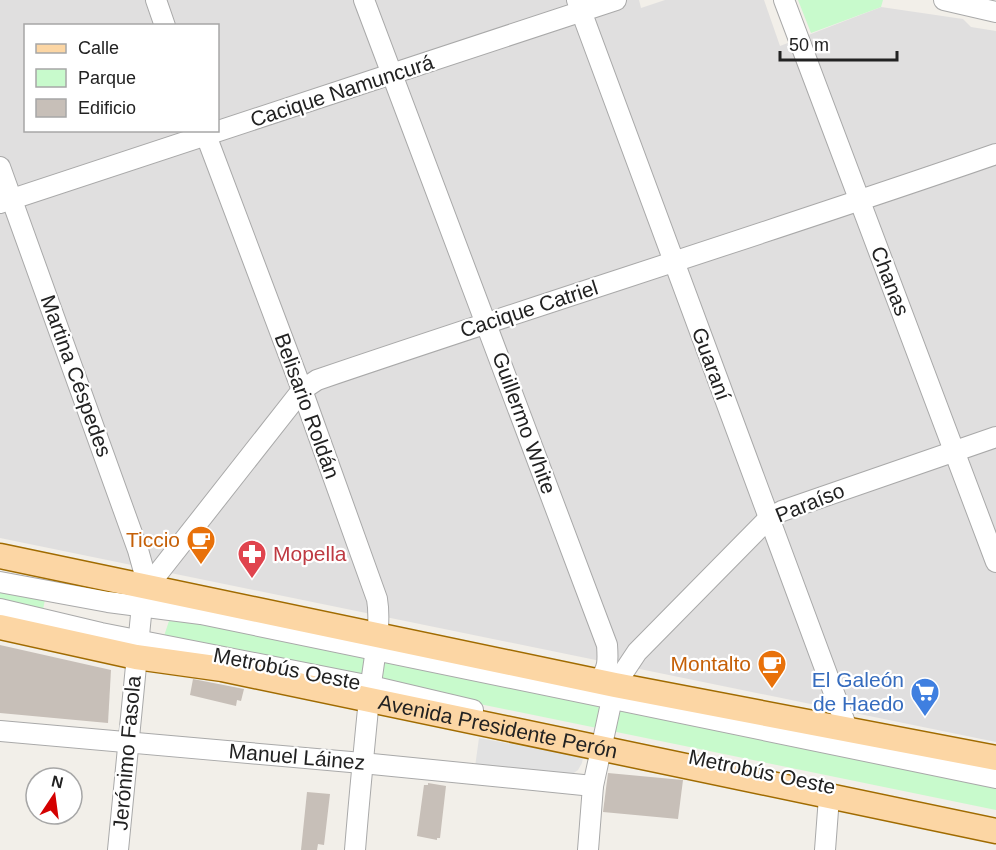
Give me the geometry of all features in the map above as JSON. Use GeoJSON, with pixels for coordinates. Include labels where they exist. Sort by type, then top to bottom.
{"type":"FeatureCollection","features":[{"type":"Feature","properties":{"kind":"main road"},"geometry":{"type":"LineString","coordinates":[[0,556],[145,597],[608,688],[848,728],[996,758]]}},
{"type":"Feature","properties":{"kind":"main road","name":"Avenida Presidente Perón"},"geometry":{"type":"LineString","coordinates":[[0,627],[137,648],[222,669],[370,693],[602,743],[829,797],[996,831]]}},
{"type":"Feature","properties":{"kind":"street"},"geometry":{"type":"LineString","coordinates":[[156,0],[164,24]]}},
{"type":"Feature","properties":{"kind":"street","name":"Guillermo White"},"geometry":{"type":"LineString","coordinates":[[364,0],[607,645],[608,664],[605,673],[608,688]]}},
{"type":"Feature","properties":{"kind":"street","name":"Cacique Namuncurá"},"geometry":{"type":"LineString","coordinates":[[219,129],[392,75],[580,6],[616,0]]}},
{"type":"Feature","properties":{"kind":"street","name":"Chanas"},"geometry":{"type":"LineString","coordinates":[[784,0],[996,562]]}},
{"type":"Feature","properties":{"kind":"street"},"geometry":{"type":"LineString","coordinates":[[944,0],[996,12]]}},
{"type":"Feature","properties":{"kind":"street","name":"Guaraní"},"geometry":{"type":"LineString","coordinates":[[580,6],[848,728]]}},
{"type":"Feature","properties":{"kind":"street","name":"Cacique Namuncurá"},"geometry":{"type":"LineString","coordinates":[[6,201],[205,133]]}},
{"type":"Feature","properties":{"kind":"street","name":"Belisario Roldán"},"geometry":{"type":"LineString","coordinates":[[205,133],[302,390],[377,599],[379,609],[355,850]]}},
{"type":"Feature","properties":{"kind":"street","name":"Cacique Catriel"},"geometry":{"type":"LineString","coordinates":[[145,597],[302,390],[317,380],[996,154]]}},
{"type":"Feature","properties":{"kind":"street","name":"Martina Céspedes"},"geometry":{"type":"LineString","coordinates":[[0,167],[6,201],[138,550],[145,597]]}},
{"type":"Feature","properties":{"kind":"street","name":"Paraíso"},"geometry":{"type":"LineString","coordinates":[[608,688],[637,652],[769,518],[782,511],[996,436]]}},
{"type":"Feature","properties":{"kind":"street"},"geometry":{"type":"LineString","coordinates":[[0,582],[145,597]]}},
{"type":"Feature","properties":{"kind":"street","name":"Jerónimo Fasola"},"geometry":{"type":"LineString","coordinates":[[118,850],[137,648],[145,597]]}},
{"type":"Feature","properties":{"kind":"street"},"geometry":{"type":"LineString","coordinates":[[0,609],[137,648]]}},
{"type":"Feature","properties":{"kind":"street"},"geometry":{"type":"LineString","coordinates":[[607,645],[622,653],[637,652]]}},
{"type":"Feature","properties":{"kind":"street"},"geometry":{"type":"LineString","coordinates":[[588,850],[593,786],[602,743],[608,688]]}},
{"type":"Feature","properties":{"kind":"street","name":"Metrobús Oeste"},"geometry":{"type":"LineString","coordinates":[[608,688],[996,778]]}},
{"type":"Feature","properties":{"kind":"street","name":"Manuel Láinez"},"geometry":{"type":"LineString","coordinates":[[0,731],[128,741],[593,786]]}},
{"type":"Feature","properties":{"kind":"street","name":"Metrobús Oeste"},"geometry":{"type":"LineString","coordinates":[[602,743],[996,821]]}},
{"type":"Feature","properties":{"kind":"street"},"geometry":{"type":"LineString","coordinates":[[825,850],[829,797]]}},
{"type":"Feature","properties":{"kind":"shaded area"},"geometry":{"type":"Polygon","coordinates":[[[0,0],[639,0],[641,8],[665,0],[764,0],[780,46],[881,7],[963,19],[971,27],[996,31],[996,742],[0,538],[0,0]]]}},
{"type":"Feature","properties":{"kind":"shaded area"},"geometry":{"type":"Polygon","coordinates":[[[479,738],[583,757],[582,763],[571,775],[475,767],[479,738]]]}},
{"type":"Feature","properties":{"kind":"green space"},"geometry":{"type":"Polygon","coordinates":[[[798,0],[883,0],[881,7],[811,33],[798,0]]]}},
{"type":"Feature","properties":{"kind":"green space"},"geometry":{"type":"Polygon","coordinates":[[[0,585],[46,594],[42,615],[0,607],[0,585]]]}},
{"type":"Feature","properties":{"kind":"green space"},"geometry":{"type":"Polygon","coordinates":[[[169,621],[209,623],[996,785],[996,810],[163,639],[169,621]]]}},
{"type":"Feature","properties":{"kind":"building"},"geometry":{"type":"Polygon","coordinates":[[[0,645],[111,670],[108,723],[0,713],[0,645]]]}},
{"type":"Feature","properties":{"kind":"building"},"geometry":{"type":"Polygon","coordinates":[[[193,679],[244,689],[241,701],[237,700],[236,706],[190,695],[193,679]]]}},
{"type":"Feature","properties":{"kind":"building"},"geometry":{"type":"Polygon","coordinates":[[[608,773],[683,780],[678,819],[603,812],[608,773]]]}},
{"type":"Feature","properties":{"kind":"building"},"geometry":{"type":"Polygon","coordinates":[[[428,783],[446,786],[440,838],[437,840],[417,836],[424,785],[428,783]]]}},
{"type":"Feature","properties":{"kind":"building"},"geometry":{"type":"Polygon","coordinates":[[[307,792],[330,794],[324,845],[318,844],[317,850],[301,850],[307,792]]]}},
{"type":"Feature","properties":{"kind":"place","name":"Ticcio"},"geometry":{"type":"Point","coordinates":[201,566]}},
{"type":"Feature","properties":{"kind":"place","name":"Mopella"},"geometry":{"type":"Point","coordinates":[252,580]}},
{"type":"Feature","properties":{"kind":"place","name":"Montalto"},"geometry":{"type":"Point","coordinates":[772,690]}},
{"type":"Feature","properties":{"kind":"place","name":"El Galeón de Haedo"},"geometry":{"type":"Point","coordinates":[925,718]}}]}
